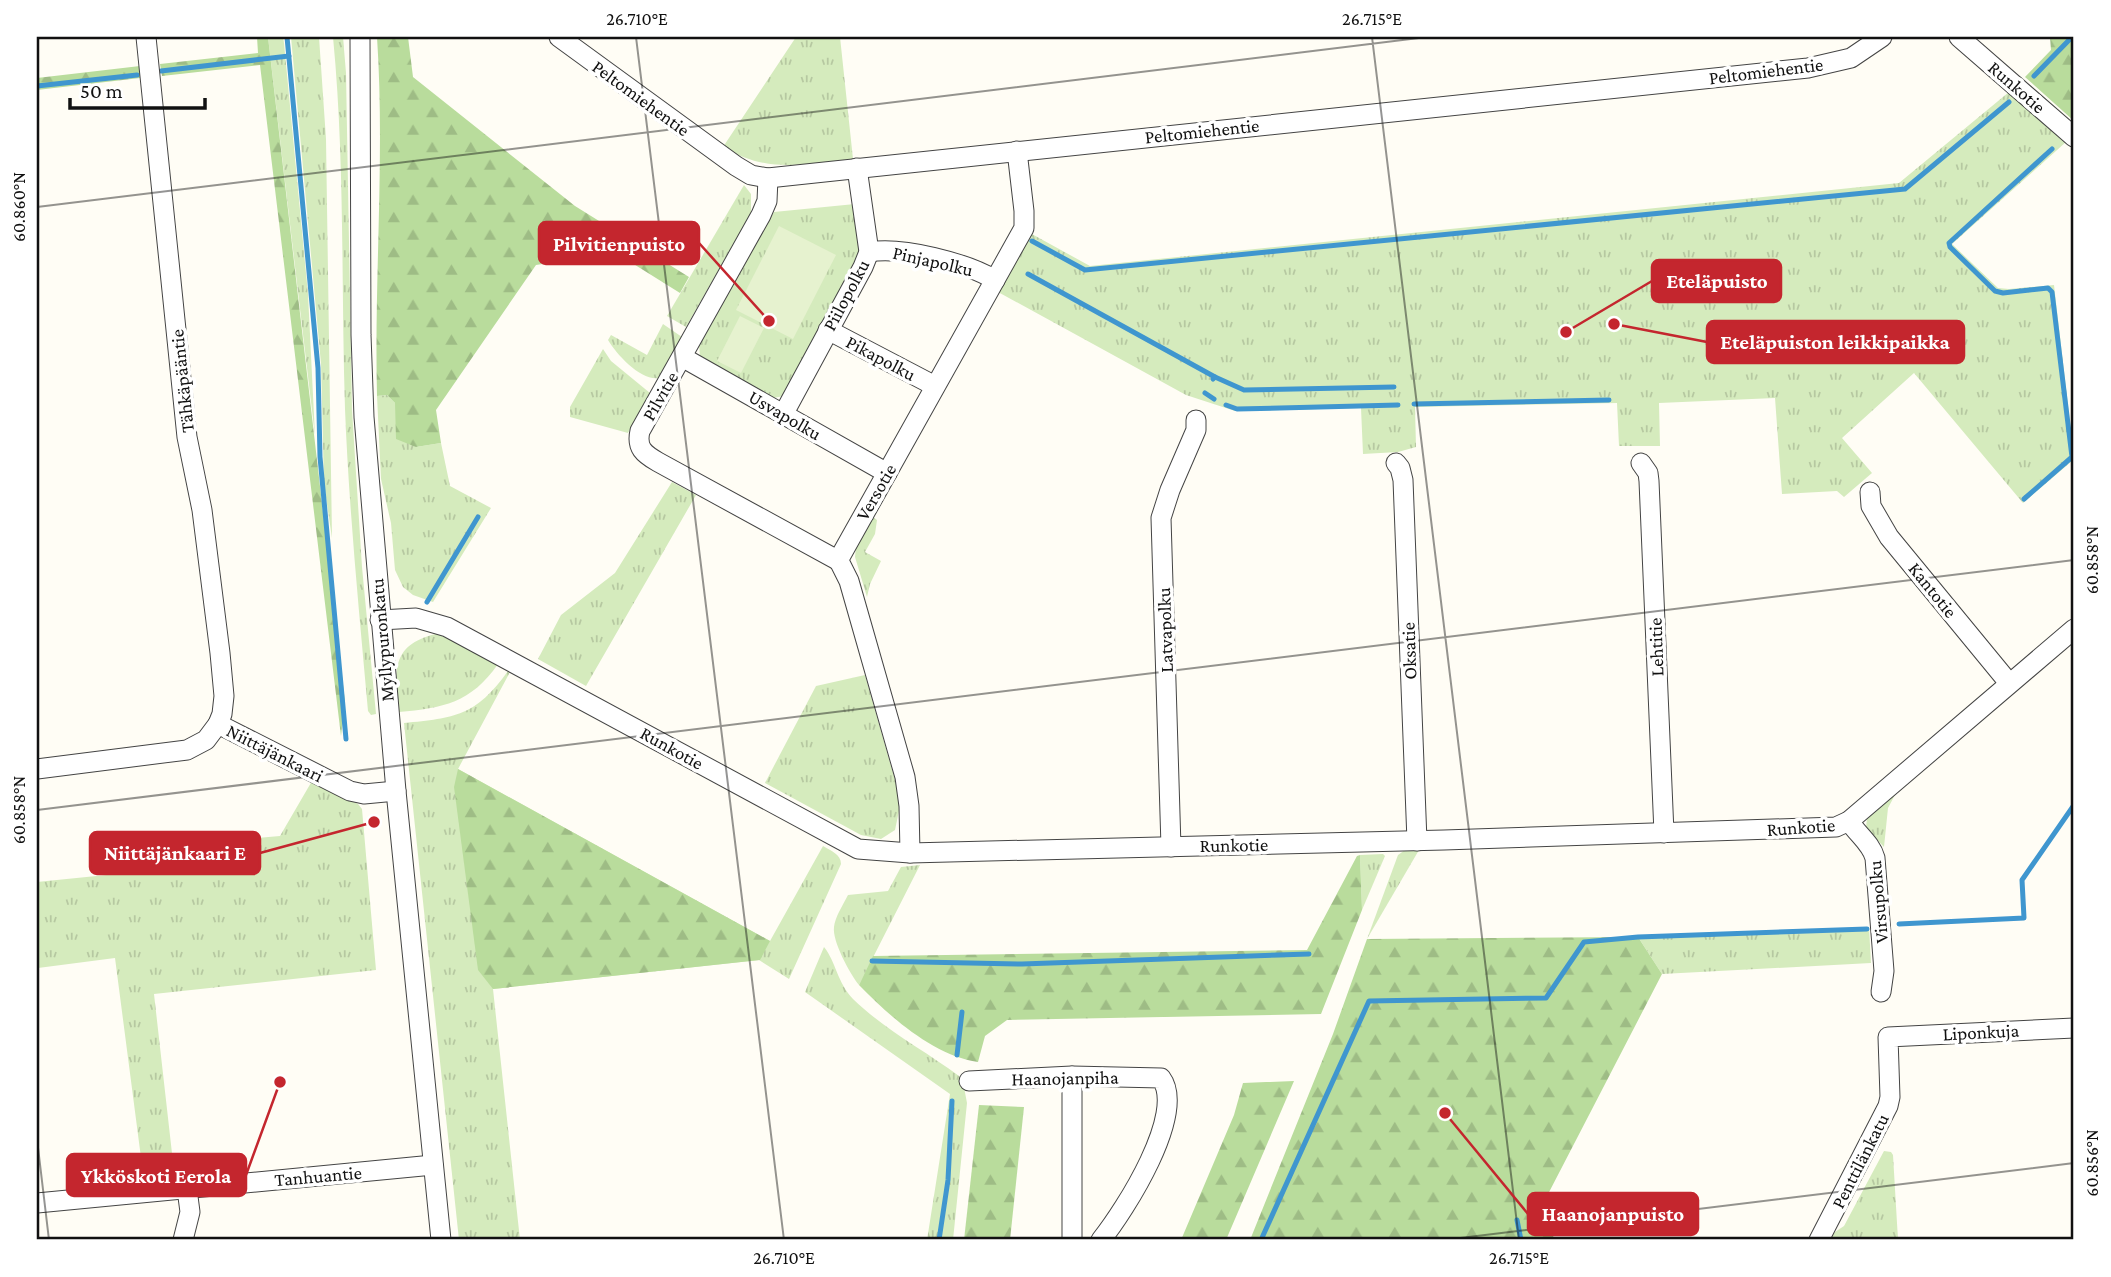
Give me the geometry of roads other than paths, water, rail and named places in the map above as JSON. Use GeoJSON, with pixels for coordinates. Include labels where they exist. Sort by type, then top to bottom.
{"type":"FeatureCollection","features":[{"type":"Feature","properties":{"kind":"street","name":"Tähkäpääntie"},"geometry":{"type":"LineString","coordinates":[[146,37],[187,437],[202,510],[221,665],[224,704],[218,724]]}},
{"type":"Feature","properties":{"kind":"street","name":"Myllypuronkatu"},"geometry":{"type":"LineString","coordinates":[[360,37],[362,374],[380,620],[441,1240]]}},
{"type":"Feature","properties":{"kind":"street","name":"Peltomiehentie"},"geometry":{"type":"LineString","coordinates":[[559,37],[736,166],[751,175],[768,178],[1808,68],[1851,58],[1882,37]]}},
{"type":"Feature","properties":{"kind":"street","name":"Runkotie"},"geometry":{"type":"LineString","coordinates":[[1959,37],[2074,137]]}},
{"type":"Feature","properties":{"kind":"street","name":"Versotie"},"geometry":{"type":"LineString","coordinates":[[839,561],[841,552],[1024,228],[1017,151]]}},
{"type":"Feature","properties":{"kind":"street","name":"Piilopolku"},"geometry":{"type":"LineString","coordinates":[[784,414],[869,252],[857,168]]}},
{"type":"Feature","properties":{"kind":"street","name":"Pilvitie"},"geometry":{"type":"LineString","coordinates":[[768,178],[767,201],[761,215],[640,431],[638,441],[643,453],[839,561]]}},
{"type":"Feature","properties":{"kind":"street","name":"Pinjapolku"},"geometry":{"type":"LineString","coordinates":[[869,252],[895,250],[909,253],[979,271],[996,280]]}},
{"type":"Feature","properties":{"kind":"street","name":"Pikapolku"},"geometry":{"type":"LineString","coordinates":[[828,330],[934,386]]}},
{"type":"Feature","properties":{"kind":"street","name":"Usvapolku"},"geometry":{"type":"LineString","coordinates":[[682,357],[887,473]]}},
{"type":"Feature","properties":{"kind":"street","name":"Latvapolku"},"geometry":{"type":"LineString","coordinates":[[1171,847],[1161,518],[1170,490],[1194,436],[1196,419]]}},
{"type":"Feature","properties":{"kind":"street","name":"Oksatie"},"geometry":{"type":"LineString","coordinates":[[1396,463],[1403,480],[1417,841]]}},
{"type":"Feature","properties":{"kind":"street","name":"Lehtitie"},"geometry":{"type":"LineString","coordinates":[[1641,463],[1648,473],[1649,481],[1664,834]]}},
{"type":"Feature","properties":{"kind":"street","name":"Kantotie"},"geometry":{"type":"LineString","coordinates":[[1870,492],[1871,506],[1889,537],[2009,683]]}},
{"type":"Feature","properties":{"kind":"street"},"geometry":{"type":"LineString","coordinates":[[839,561],[849,582],[905,777],[910,853]]}},
{"type":"Feature","properties":{"kind":"street","name":"Runkotie"},"geometry":{"type":"LineString","coordinates":[[380,620],[416,618],[447,626],[858,849],[886,853],[1417,841],[1825,828],[1850,821],[2074,629]]}},
{"type":"Feature","properties":{"kind":"street","name":"Niittäjänkaari"},"geometry":{"type":"LineString","coordinates":[[37,769],[177,753],[200,744],[218,724],[350,791],[364,794],[396,791]]}},
{"type":"Feature","properties":{"kind":"street","name":"Virsupolku"},"geometry":{"type":"LineString","coordinates":[[1850,821],[1871,848],[1876,864],[1884,971],[1881,992]]}},
{"type":"Feature","properties":{"kind":"street","name":"Liponkuja"},"geometry":{"type":"LineString","coordinates":[[1888,1037],[2074,1028]]}},
{"type":"Feature","properties":{"kind":"street","name":"Penttilänkatu"},"geometry":{"type":"LineString","coordinates":[[1819,1240],[1888,1105],[1888,1037]]}},
{"type":"Feature","properties":{"kind":"street"},"geometry":{"type":"LineString","coordinates":[[1072,1076],[1072,1240]]}},
{"type":"Feature","properties":{"kind":"street","name":"Haanojanpiha"},"geometry":{"type":"LineString","coordinates":[[969,1081],[1072,1076],[1161,1078],[1167,1086],[1164,1125],[1144,1174],[1114,1224],[1101,1240]]}},
{"type":"Feature","properties":{"kind":"street","name":"Tanhuantie"},"geometry":{"type":"LineString","coordinates":[[37,1203],[433,1166]]}},
{"type":"Feature","properties":{"kind":"street"},"geometry":{"type":"LineString","coordinates":[[183,1240],[190,1212],[187,1189]]}},
{"type":"Feature","properties":{"kind":"waterway"},"geometry":{"type":"LineString","coordinates":[[287,37],[318,368],[320,457],[346,739]]}},
{"type":"Feature","properties":{"kind":"waterway"},"geometry":{"type":"LineString","coordinates":[[2034,76],[2072,37]]}},
{"type":"Feature","properties":{"kind":"waterway"},"geometry":{"type":"LineString","coordinates":[[161,71],[289,56]]}},
{"type":"Feature","properties":{"kind":"waterway"},"geometry":{"type":"LineString","coordinates":[[37,86],[137,75]]}},
{"type":"Feature","properties":{"kind":"waterway"},"geometry":{"type":"LineString","coordinates":[[1032,241],[1085,270],[1905,189],[2009,102]]}},
{"type":"Feature","properties":{"kind":"waterway"},"geometry":{"type":"LineString","coordinates":[[2024,499],[2072,457],[2052,292],[2048,288],[2003,293],[1995,291],[1949,243],[2052,149]]}},
{"type":"Feature","properties":{"kind":"waterway"},"geometry":{"type":"LineString","coordinates":[[1028,274],[1215,377],[1213,379]]}},
{"type":"Feature","properties":{"kind":"waterway"},"geometry":{"type":"LineString","coordinates":[[1215,377],[1244,390],[1394,387]]}},
{"type":"Feature","properties":{"kind":"waterway"},"geometry":{"type":"LineString","coordinates":[[1205,393],[1214,399]]}},
{"type":"Feature","properties":{"kind":"waterway"},"geometry":{"type":"LineString","coordinates":[[1414,404],[1609,400]]}},
{"type":"Feature","properties":{"kind":"waterway"},"geometry":{"type":"LineString","coordinates":[[1226,405],[1237,409],[1398,405]]}},
{"type":"Feature","properties":{"kind":"waterway"},"geometry":{"type":"LineString","coordinates":[[427,602],[478,517]]}},
{"type":"Feature","properties":{"kind":"waterway"},"geometry":{"type":"LineString","coordinates":[[1899,924],[2024,918],[2022,880],[2074,805]]}},
{"type":"Feature","properties":{"kind":"waterway"},"geometry":{"type":"LineString","coordinates":[[1261,1240],[1369,1001],[1546,998],[1584,942],[1638,937],[1867,929]]}},
{"type":"Feature","properties":{"kind":"waterway"},"geometry":{"type":"LineString","coordinates":[[872,961],[1022,964],[1309,954]]}},
{"type":"Feature","properties":{"kind":"waterway"},"geometry":{"type":"LineString","coordinates":[[957,1055],[962,1012]]}},
{"type":"Feature","properties":{"kind":"waterway"},"geometry":{"type":"LineString","coordinates":[[939,1240],[948,1180],[952,1101]]}},
{"type":"Feature","properties":{"kind":"waterway"},"geometry":{"type":"LineString","coordinates":[[1517,1220],[1521,1240]]}},
{"type":"Feature","properties":{"kind":"place","name":"Pilvitienpuisto"},"geometry":{"type":"Point","coordinates":[769,321]}},
{"type":"Feature","properties":{"kind":"place","name":"Eteläpuiston leikkipaikka"},"geometry":{"type":"Point","coordinates":[1614,324]}},
{"type":"Feature","properties":{"kind":"place","name":"Eteläpuisto"},"geometry":{"type":"Point","coordinates":[1566,332]}},
{"type":"Feature","properties":{"kind":"place","name":"Niittäjänkaari E"},"geometry":{"type":"Point","coordinates":[374,822]}},
{"type":"Feature","properties":{"kind":"place","name":"Ykköskoti Eerola"},"geometry":{"type":"Point","coordinates":[280,1082]}},
{"type":"Feature","properties":{"kind":"place","name":"Haanojanpuisto"},"geometry":{"type":"Point","coordinates":[1445,1113]}}]}
